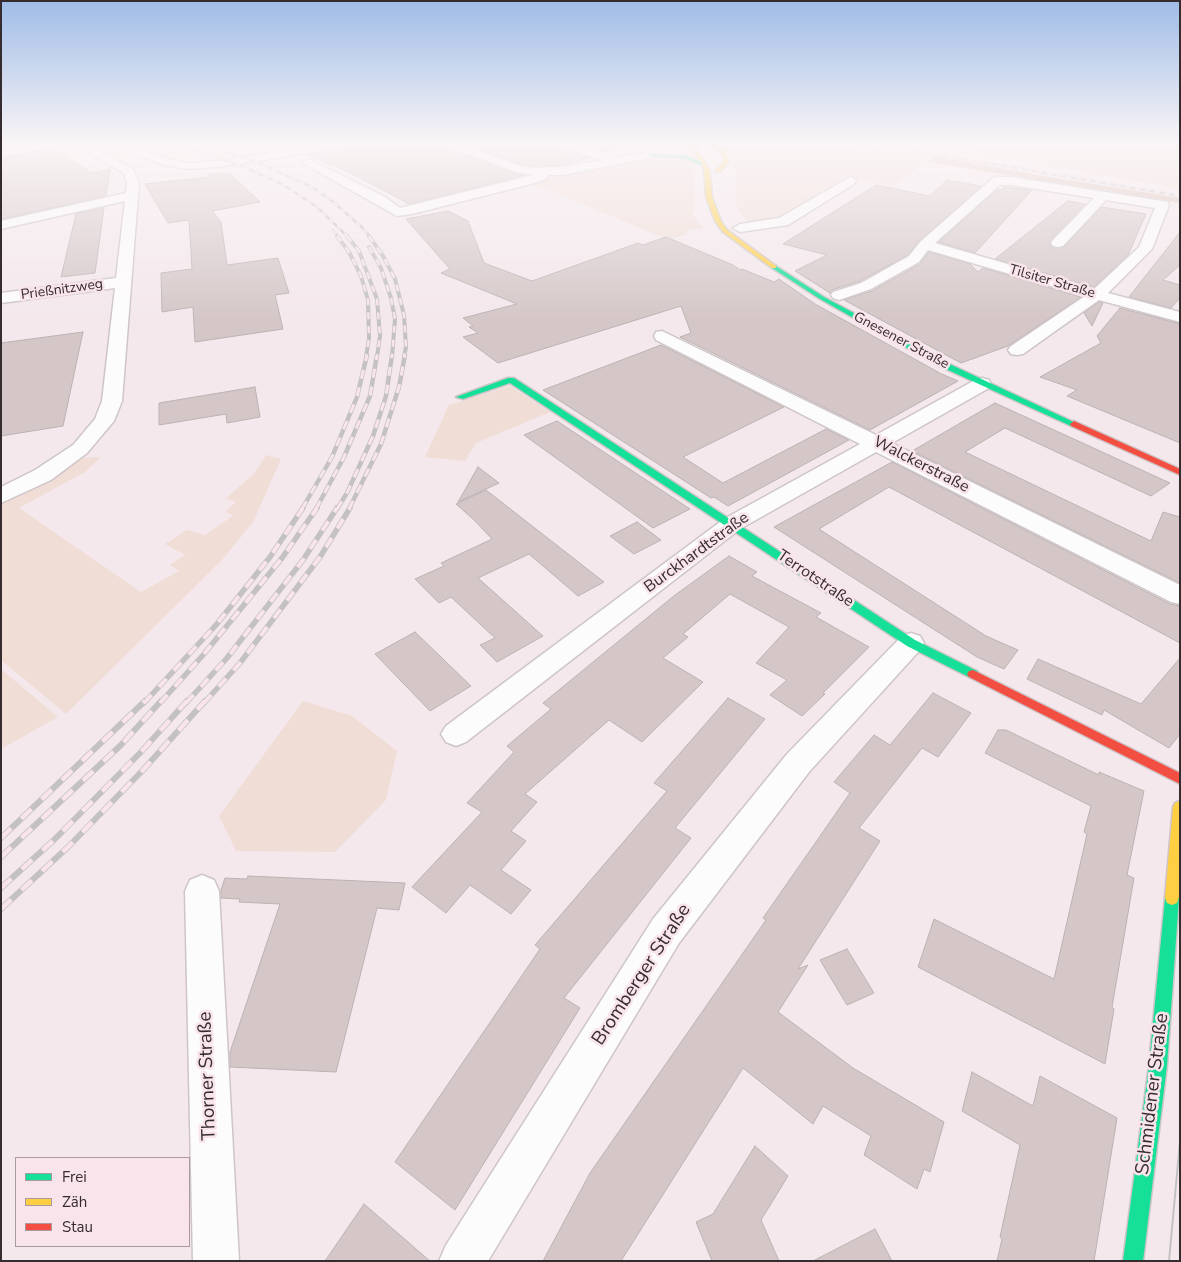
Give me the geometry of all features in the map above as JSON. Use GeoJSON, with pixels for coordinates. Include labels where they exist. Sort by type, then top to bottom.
{"type":"FeatureCollection","features":[{"type":"Feature","properties":{"kind":"main road","name":"Gnesener Straße"},"geometry":{"type":"LineString","coordinates":[[711,202],[718,221],[725,231],[746,248],[822,298],[982,384],[1180,472]]}},
{"type":"Feature","properties":{"kind":"main road","name":"Gnesener Straße"},"geometry":{"type":"LineString","coordinates":[[732,216],[740,228],[788,265],[838,295],[920,339]]}},
{"type":"Feature","properties":{"kind":"main road","name":"Terrotstraße"},"geometry":{"type":"LineString","coordinates":[[460,397],[510,380],[911,643],[1180,779]]}},
{"type":"Feature","properties":{"kind":"main road","name":"Schmidener Straße"},"geometry":{"type":"LineString","coordinates":[[1133,1261],[1158,1064],[1180,807]]}},
{"type":"Feature","properties":{"kind":"street"},"geometry":{"type":"LineString","coordinates":[[1,225],[103,202]]}},
{"type":"Feature","properties":{"kind":"street"},"geometry":{"type":"LineString","coordinates":[[1,496],[44,475],[64,462],[89,440],[104,421],[112,401],[132,202]]}},
{"type":"Feature","properties":{"kind":"street"},"geometry":{"type":"LineString","coordinates":[[383,202],[396,212],[444,202]]}},
{"type":"Feature","properties":{"kind":"street"},"geometry":{"type":"LineString","coordinates":[[740,228],[783,222],[817,202]]}},
{"type":"Feature","properties":{"kind":"street"},"geometry":{"type":"LineString","coordinates":[[838,295],[856,291],[914,259],[925,245],[972,202]]}},
{"type":"Feature","properties":{"kind":"street"},"geometry":{"type":"LineString","coordinates":[[1058,243],[1097,202]]}},
{"type":"Feature","properties":{"kind":"street"},"geometry":{"type":"LineString","coordinates":[[1017,350],[1097,295],[1145,249],[1163,205],[1142,202]]}},
{"type":"Feature","properties":{"kind":"street","name":"Tilsiter Straße"},"geometry":{"type":"LineString","coordinates":[[925,245],[1180,317]]}},
{"type":"Feature","properties":{"kind":"street","name":"Prießnitzweg"},"geometry":{"type":"LineString","coordinates":[[1,298],[123,282]]}},
{"type":"Feature","properties":{"kind":"street","name":"Walckerstraße"},"geometry":{"type":"LineString","coordinates":[[662,336],[1180,596]]}},
{"type":"Feature","properties":{"kind":"street","name":"Burckhardtstraße"},"geometry":{"type":"LineString","coordinates":[[456,734],[732,524],[982,384]]}},
{"type":"Feature","properties":{"kind":"street","name":"Bromberger Straße"},"geometry":{"type":"LineString","coordinates":[[462,1261],[666,931],[798,763],[911,643]]}},
{"type":"Feature","properties":{"kind":"street","name":"Thorner Straße"},"geometry":{"type":"LineString","coordinates":[[202,891],[216,1261]]}},
{"type":"Feature","properties":{"kind":"shaded area"},"geometry":{"type":"Polygon","coordinates":[[[577,202],[695,202],[695,210],[691,212],[703,228],[688,230],[684,235],[672,239],[662,237],[577,202]]]}},
{"type":"Feature","properties":{"kind":"shaded area"},"geometry":{"type":"Polygon","coordinates":[[[736,202],[805,202],[781,217],[769,222],[749,223],[738,210],[736,202]]]}},
{"type":"Feature","properties":{"kind":"shaded area"},"geometry":{"type":"Polygon","coordinates":[[[510,386],[550,412],[476,443],[465,461],[425,457],[449,405],[510,386]]]}},
{"type":"Feature","properties":{"kind":"shaded area"},"geometry":{"type":"Polygon","coordinates":[[[266,455],[281,459],[253,522],[222,560],[66,714],[1,660],[1,504],[83,458],[101,457],[85,472],[19,508],[141,592],[179,571],[170,565],[185,555],[165,544],[187,530],[205,535],[234,515],[225,512],[236,502],[226,498],[254,474],[266,455]]]}},
{"type":"Feature","properties":{"kind":"shaded area"},"geometry":{"type":"Polygon","coordinates":[[[1,669],[58,717],[1,749],[1,669]]]}},
{"type":"Feature","properties":{"kind":"shaded area"},"geometry":{"type":"Polygon","coordinates":[[[303,701],[352,716],[397,751],[386,800],[335,852],[236,851],[219,816],[303,701]]]}},
{"type":"Feature","properties":{"kind":"building"},"geometry":{"type":"Polygon","coordinates":[[[1,202],[79,202],[1,219],[1,202]]]}},
{"type":"Feature","properties":{"kind":"building"},"geometry":{"type":"Polygon","coordinates":[[[156,202],[260,202],[212,211],[221,222],[227,265],[278,258],[289,293],[275,295],[283,329],[195,342],[193,307],[162,312],[161,273],[192,269],[189,220],[168,223],[156,202]]]}},
{"type":"Feature","properties":{"kind":"building"},"geometry":{"type":"Polygon","coordinates":[[[849,202],[963,202],[919,241],[908,255],[860,281],[832,290],[830,293],[795,271],[827,255],[783,244],[849,202]]]}},
{"type":"Feature","properties":{"kind":"building"},"geometry":{"type":"Polygon","coordinates":[[[984,202],[1021,202],[975,253],[939,242],[984,202]]]}},
{"type":"Feature","properties":{"kind":"building"},"geometry":{"type":"Polygon","coordinates":[[[1067,202],[1085,204],[1051,239],[1049,244],[1053,248],[1064,247],[1102,207],[1146,214],[1128,255],[1094,287],[995,259],[1067,202]]]}},
{"type":"Feature","properties":{"kind":"building"},"geometry":{"type":"Polygon","coordinates":[[[104,208],[95,273],[61,277],[76,214],[104,208]]]}},
{"type":"Feature","properties":{"kind":"building"},"geometry":{"type":"Polygon","coordinates":[[[448,211],[468,221],[484,263],[532,281],[638,243],[643,245],[666,237],[733,265],[740,270],[742,269],[774,282],[779,279],[815,304],[937,372],[958,381],[870,430],[680,337],[691,333],[681,306],[498,363],[463,337],[478,333],[469,327],[473,326],[463,318],[517,304],[441,273],[450,269],[406,219],[448,211]]]}},
{"type":"Feature","properties":{"kind":"building"},"geometry":{"type":"Polygon","coordinates":[[[1180,232],[1180,265],[1163,280],[1180,285],[1180,298],[1171,308],[1129,297],[1180,232]]]}},
{"type":"Feature","properties":{"kind":"building"},"geometry":{"type":"Polygon","coordinates":[[[929,252],[970,264],[978,272],[983,268],[1081,297],[1008,346],[961,363],[844,300],[872,291],[920,264],[929,252]]]}},
{"type":"Feature","properties":{"kind":"building"},"geometry":{"type":"Polygon","coordinates":[[[1099,302],[1103,303],[1092,326],[1084,313],[1099,302]]]}},
{"type":"Feature","properties":{"kind":"building"},"geometry":{"type":"Polygon","coordinates":[[[1120,308],[1180,324],[1180,443],[1067,396],[1077,390],[1040,377],[1101,343],[1097,336],[1120,308]]]}},
{"type":"Feature","properties":{"kind":"building"},"geometry":{"type":"Polygon","coordinates":[[[83,332],[63,426],[1,436],[1,343],[83,332]]]}},
{"type":"Feature","properties":{"kind":"building"},"geometry":{"type":"Polygon","coordinates":[[[661,345],[784,407],[683,457],[723,483],[826,429],[849,440],[728,506],[714,497],[711,498],[543,390],[661,345]]]}},
{"type":"Feature","properties":{"kind":"building"},"geometry":{"type":"Polygon","coordinates":[[[255,387],[260,417],[227,423],[226,414],[159,425],[159,403],[255,387]]]}},
{"type":"Feature","properties":{"kind":"building"},"geometry":{"type":"Polygon","coordinates":[[[995,403],[1170,483],[1151,496],[1005,428],[965,452],[1151,541],[1163,512],[1180,517],[1180,583],[912,451],[995,403]]]}},
{"type":"Feature","properties":{"kind":"building"},"geometry":{"type":"Polygon","coordinates":[[[557,421],[690,509],[653,528],[524,435],[557,421]]]}},
{"type":"Feature","properties":{"kind":"building"},"geometry":{"type":"Polygon","coordinates":[[[892,462],[1170,604],[1180,606],[1180,643],[889,487],[819,529],[986,636],[1018,650],[1004,669],[977,657],[774,527],[892,462]]]}},
{"type":"Feature","properties":{"kind":"building"},"geometry":{"type":"Polygon","coordinates":[[[478,467],[499,483],[458,502],[478,467]]]}},
{"type":"Feature","properties":{"kind":"building"},"geometry":{"type":"Polygon","coordinates":[[[486,490],[604,582],[578,596],[529,554],[478,578],[543,636],[497,662],[480,645],[495,638],[451,597],[439,603],[415,579],[444,566],[441,563],[492,539],[456,504],[486,490]]]}},
{"type":"Feature","properties":{"kind":"building"},"geometry":{"type":"Polygon","coordinates":[[[637,522],[661,540],[634,554],[610,536],[637,522]]]}},
{"type":"Feature","properties":{"kind":"building"},"geometry":{"type":"Polygon","coordinates":[[[729,556],[757,572],[752,576],[821,613],[816,617],[869,647],[802,716],[770,695],[787,680],[756,663],[789,627],[730,594],[683,634],[688,637],[663,658],[703,682],[642,742],[609,720],[525,794],[537,802],[511,831],[526,841],[501,870],[531,890],[511,914],[470,885],[446,913],[412,887],[482,812],[467,803],[514,752],[507,746],[551,709],[543,703],[675,595],[729,556]]]}},
{"type":"Feature","properties":{"kind":"building"},"geometry":{"type":"Polygon","coordinates":[[[415,632],[471,686],[430,711],[375,654],[415,632]]]}},
{"type":"Feature","properties":{"kind":"building"},"geometry":{"type":"Polygon","coordinates":[[[1180,658],[1180,734],[1169,748],[1104,710],[1102,715],[1027,679],[1038,659],[1141,704],[1180,658]]]}},
{"type":"Feature","properties":{"kind":"building"},"geometry":{"type":"Polygon","coordinates":[[[933,693],[971,713],[938,757],[922,748],[859,828],[880,841],[798,969],[808,965],[778,1012],[853,1068],[944,1122],[930,1172],[924,1169],[917,1189],[864,1155],[871,1136],[823,1106],[813,1124],[743,1068],[621,1261],[543,1261],[590,1173],[766,920],[763,918],[850,793],[834,782],[874,735],[890,745],[933,693]]]}},
{"type":"Feature","properties":{"kind":"building"},"geometry":{"type":"Polygon","coordinates":[[[728,698],[765,719],[675,828],[691,838],[564,998],[580,1008],[455,1210],[395,1162],[540,949],[535,945],[667,791],[654,783],[728,698]]]}},
{"type":"Feature","properties":{"kind":"building"},"geometry":{"type":"Polygon","coordinates":[[[998,730],[1006,730],[1099,775],[1099,772],[1144,791],[1127,875],[1134,878],[1112,1007],[1114,1009],[1105,1064],[918,967],[934,919],[1054,979],[1087,834],[1084,832],[1091,806],[985,753],[998,730]]]}},
{"type":"Feature","properties":{"kind":"building"},"geometry":{"type":"Polygon","coordinates":[[[248,876],[405,883],[399,910],[377,908],[336,1072],[230,1067],[230,1052],[280,904],[239,902],[240,899],[221,898],[221,890],[225,878],[247,879],[248,876]]]}},
{"type":"Feature","properties":{"kind":"building"},"geometry":{"type":"Polygon","coordinates":[[[847,949],[874,993],[847,1005],[820,960],[847,949]]]}},
{"type":"Feature","properties":{"kind":"building"},"geometry":{"type":"Polygon","coordinates":[[[972,1072],[1033,1106],[1040,1076],[1117,1118],[1094,1261],[997,1261],[1002,1239],[1000,1237],[1020,1145],[962,1111],[972,1072]]]}},
{"type":"Feature","properties":{"kind":"building"},"geometry":{"type":"Polygon","coordinates":[[[755,1146],[788,1176],[761,1220],[779,1261],[712,1261],[696,1222],[713,1214],[755,1146]]]}},
{"type":"Feature","properties":{"kind":"building"},"geometry":{"type":"Polygon","coordinates":[[[364,1204],[430,1261],[325,1261],[364,1204]]]}},
{"type":"Feature","properties":{"kind":"building"},"geometry":{"type":"Polygon","coordinates":[[[875,1229],[892,1261],[813,1261],[875,1229]]]}},
{"type":"Feature","properties":{"kind":"tram line"},"geometry":{"type":"LineString","coordinates":[[1169,1261],[1180,1141]]}},
{"type":"Feature","properties":{"kind":"railway"},"geometry":{"type":"LineString","coordinates":[[310,202],[347,236]]}},
{"type":"Feature","properties":{"kind":"railway"},"geometry":{"type":"LineString","coordinates":[[333,202],[365,230],[370,237]]}},
{"type":"Feature","properties":{"kind":"railway"},"geometry":{"type":"LineString","coordinates":[[333,230],[338,237]]}},
{"type":"Feature","properties":{"kind":"railway"},"geometry":{"type":"LineString","coordinates":[[337,236],[349,252],[361,276],[368,300],[369,338],[366,357]]}},
{"type":"Feature","properties":{"kind":"railway"},"geometry":{"type":"LineString","coordinates":[[347,236],[359,251],[377,299],[380,336],[377,357]]}},
{"type":"Feature","properties":{"kind":"railway"},"geometry":{"type":"LineString","coordinates":[[369,236],[383,256],[395,279],[404,315],[406,347],[404,357]]}},
{"type":"Feature","properties":{"kind":"railway"},"geometry":{"type":"LineString","coordinates":[[369,247],[381,268],[391,298],[395,319],[392,357]]}},
{"type":"Feature","properties":{"kind":"railway"},"geometry":{"type":"LineString","coordinates":[[302,509],[332,457],[357,397],[367,355]]}},
{"type":"Feature","properties":{"kind":"railway"},"geometry":{"type":"LineString","coordinates":[[316,509],[344,457],[370,396],[377,355]]}},
{"type":"Feature","properties":{"kind":"railway"},"geometry":{"type":"LineString","coordinates":[[337,509],[347,493],[373,436],[386,396],[392,355]]}},
{"type":"Feature","properties":{"kind":"railway"},"geometry":{"type":"LineString","coordinates":[[349,509],[381,444],[399,387],[405,355]]}},
{"type":"Feature","properties":{"kind":"railway"},"geometry":{"type":"LineString","coordinates":[[144,703],[216,625],[270,557],[303,508]]}},
{"type":"Feature","properties":{"kind":"railway"},"geometry":{"type":"LineString","coordinates":[[160,703],[204,654],[282,558],[317,508]]}},
{"type":"Feature","properties":{"kind":"railway"},"geometry":{"type":"LineString","coordinates":[[186,703],[227,658],[303,560],[337,508]]}},
{"type":"Feature","properties":{"kind":"railway"},"geometry":{"type":"LineString","coordinates":[[204,703],[240,663],[320,557],[350,508]]}},
{"type":"Feature","properties":{"kind":"railway"},"geometry":{"type":"LineString","coordinates":[[1,838],[145,701]]}},
{"type":"Feature","properties":{"kind":"railway"},"geometry":{"type":"LineString","coordinates":[[1,857],[121,745],[161,701]]}},
{"type":"Feature","properties":{"kind":"railway"},"geometry":{"type":"LineString","coordinates":[[1,888],[55,839],[140,753],[187,701]]}},
{"type":"Feature","properties":{"kind":"railway"},"geometry":{"type":"LineString","coordinates":[[1,909],[68,847],[143,770],[205,701]]}},
{"type":"Feature","properties":{"kind":"traffic: fast"},"geometry":{"type":"LineString","coordinates":[[774,267],[822,298],[940,363],[1074,424]]}},
{"type":"Feature","properties":{"kind":"traffic: fast"},"geometry":{"type":"LineString","coordinates":[[460,397],[511,380],[911,643],[973,674]]}},
{"type":"Feature","properties":{"kind":"traffic: fast"},"geometry":{"type":"LineString","coordinates":[[1133,1261],[1158,1065],[1172,898]]}},
{"type":"Feature","properties":{"kind":"traffic: slow"},"geometry":{"type":"LineString","coordinates":[[711,202],[718,221],[725,231],[774,267]]}},
{"type":"Feature","properties":{"kind":"traffic: slow"},"geometry":{"type":"LineString","coordinates":[[1172,898],[1180,807]]}},
{"type":"Feature","properties":{"kind":"traffic: jam"},"geometry":{"type":"LineString","coordinates":[[1074,424],[1180,472]]}},
{"type":"Feature","properties":{"kind":"traffic: jam"},"geometry":{"type":"LineString","coordinates":[[973,674],[1180,779]]}}]}
